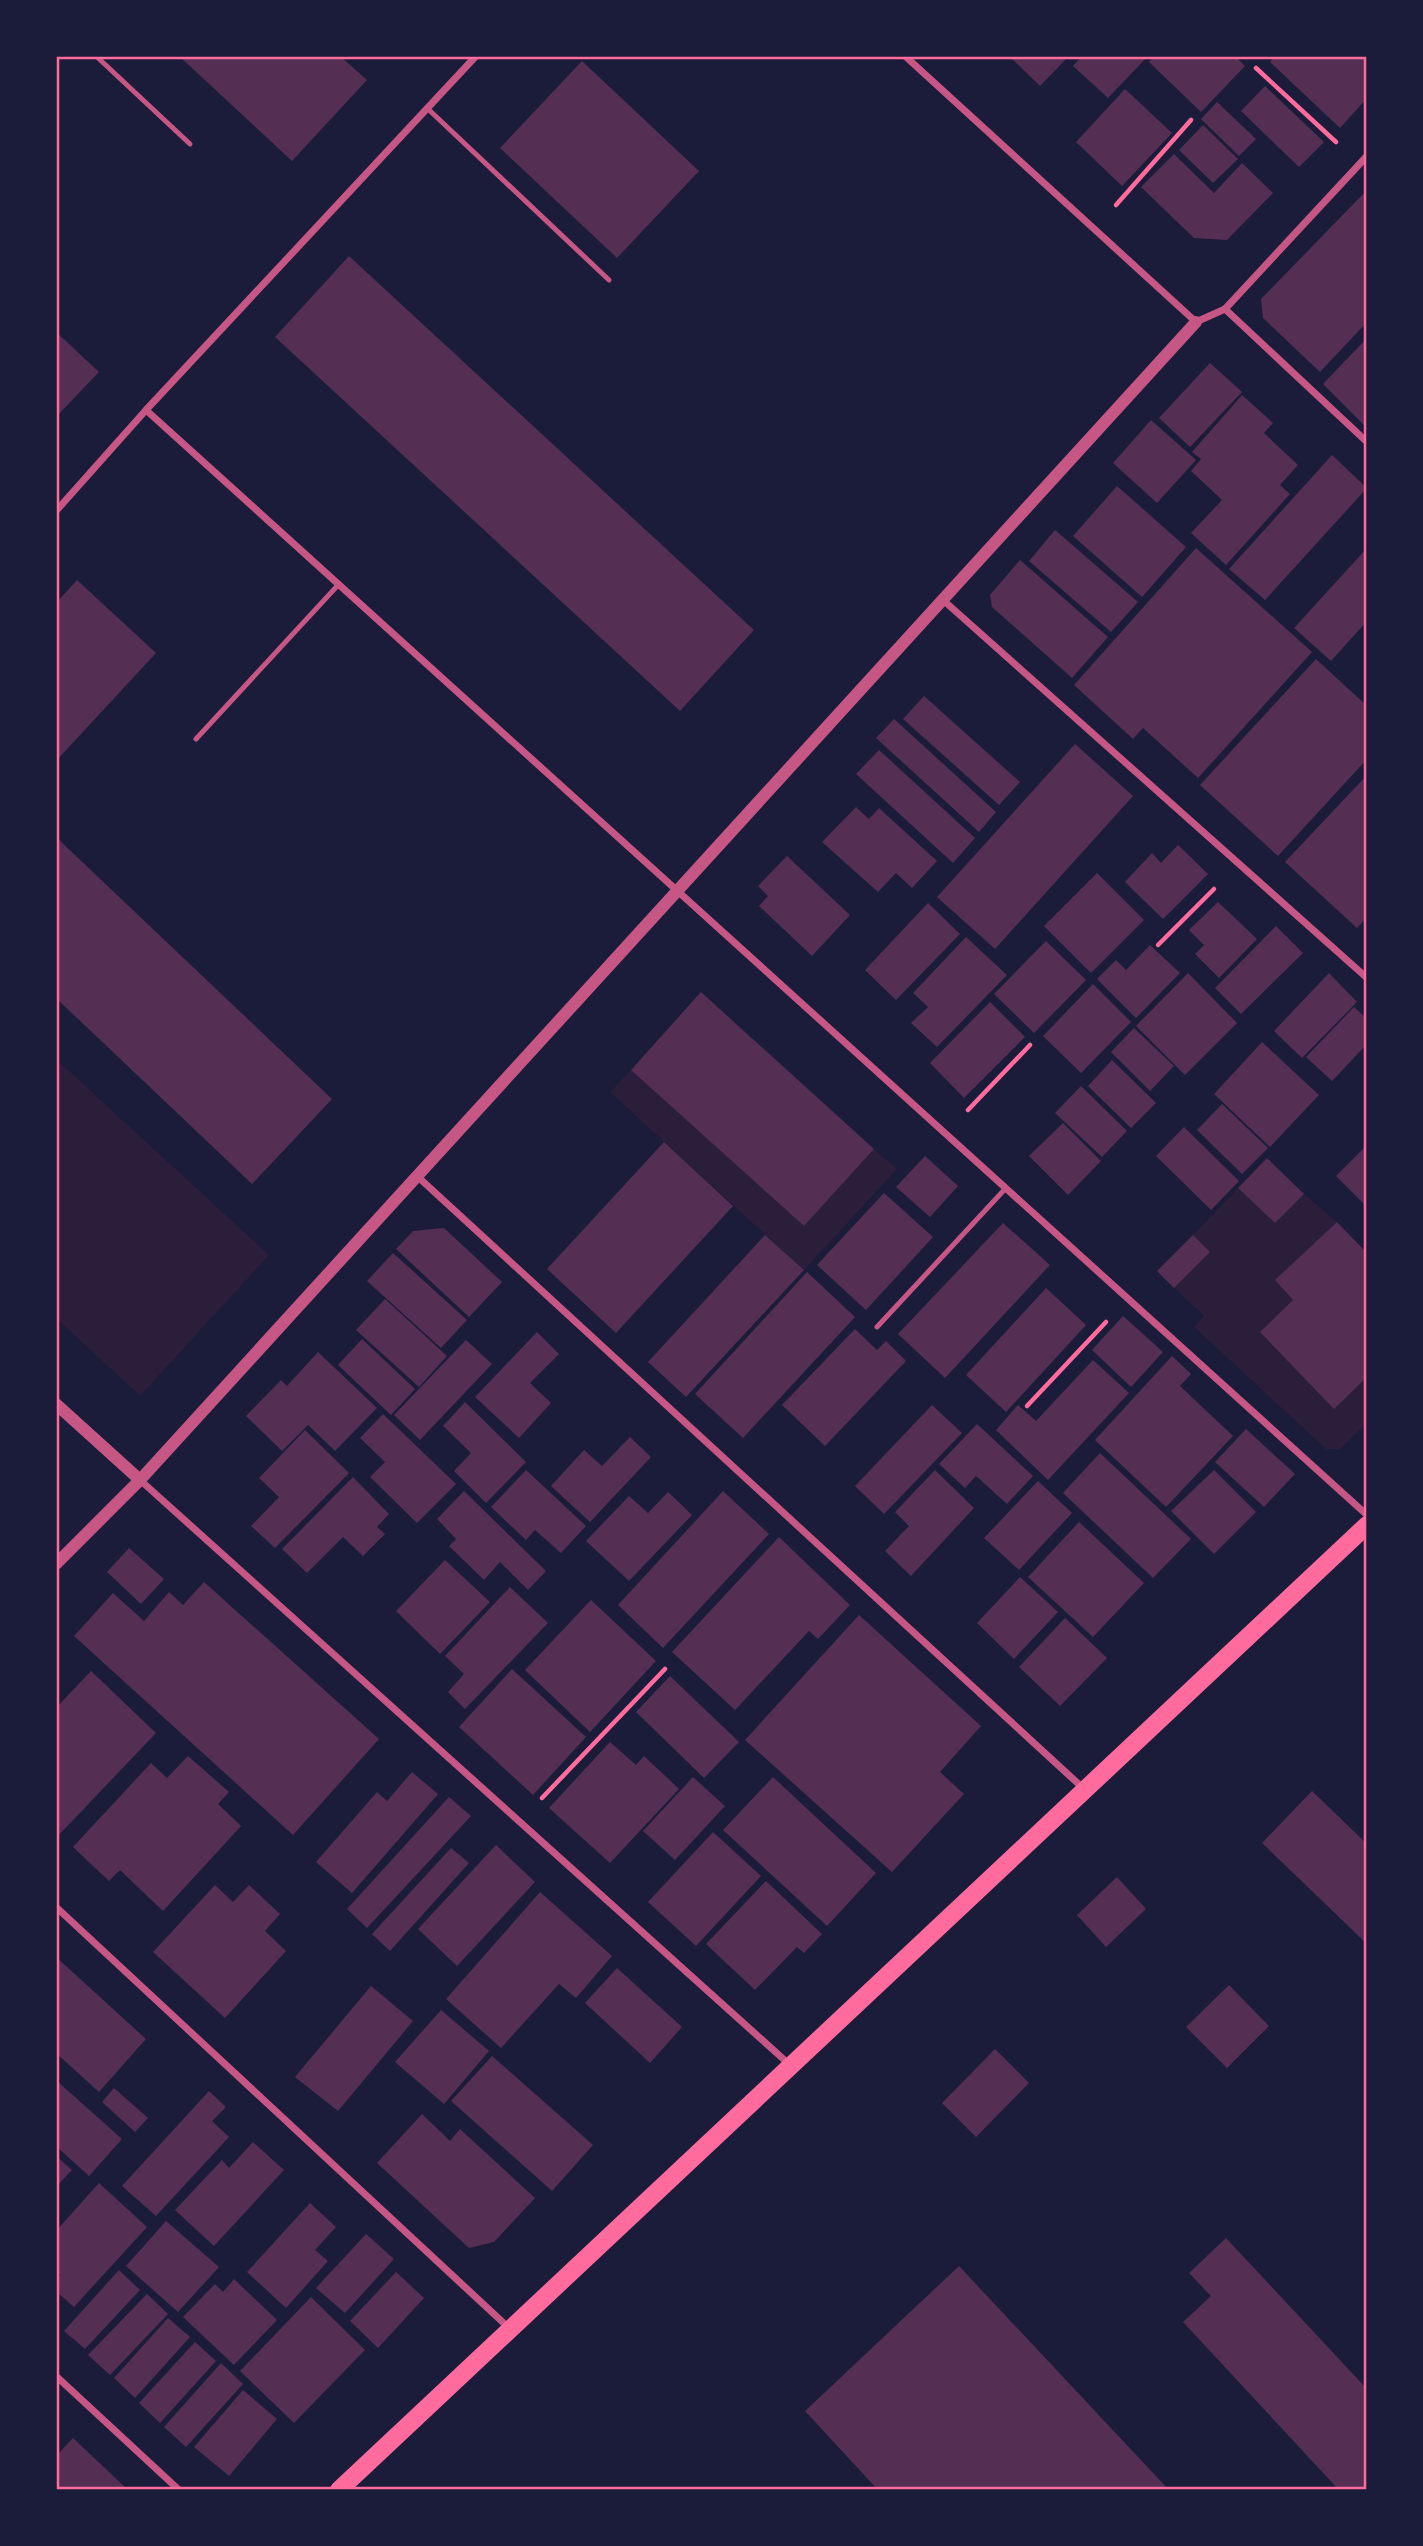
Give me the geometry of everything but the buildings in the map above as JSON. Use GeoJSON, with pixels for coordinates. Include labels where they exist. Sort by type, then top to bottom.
{"type":"FeatureCollection","features":[{"type":"Feature","properties":{"kind":"main road"},"geometry":{"type":"LineString","coordinates":[[339,2490],[1367,1525]]}},
{"type":"Feature","properties":{"kind":"street"},"geometry":{"type":"LineString","coordinates":[[56,511],[146,410],[476,56]]}},
{"type":"Feature","properties":{"kind":"street"},"geometry":{"type":"LineString","coordinates":[[905,56],[1196,322]]}},
{"type":"Feature","properties":{"kind":"street"},"geometry":{"type":"LineString","coordinates":[[56,1564],[140,1480],[1196,322],[1226,309],[1367,156]]}},
{"type":"Feature","properties":{"kind":"street"},"geometry":{"type":"LineString","coordinates":[[1226,309],[1367,442]]}},
{"type":"Feature","properties":{"kind":"street"},"geometry":{"type":"LineString","coordinates":[[146,410],[1367,1515]]}},
{"type":"Feature","properties":{"kind":"street"},"geometry":{"type":"LineString","coordinates":[[943,600],[1367,978]]}},
{"type":"Feature","properties":{"kind":"street"},"geometry":{"type":"LineString","coordinates":[[417,1176],[1084,1790]]}},
{"type":"Feature","properties":{"kind":"street"},"geometry":{"type":"LineString","coordinates":[[56,1404],[791,2066]]}},
{"type":"Feature","properties":{"kind":"street"},"geometry":{"type":"LineString","coordinates":[[56,1907],[510,2329]]}},
{"type":"Feature","properties":{"kind":"street"},"geometry":{"type":"LineString","coordinates":[[56,2376],[178,2490]]}},
{"type":"Feature","properties":{"kind":"lane"},"geometry":{"type":"LineString","coordinates":[[96,56],[190,145]]}},
{"type":"Feature","properties":{"kind":"lane"},"geometry":{"type":"LineString","coordinates":[[427,108],[609,280]]}},
{"type":"Feature","properties":{"kind":"lane"},"geometry":{"type":"LineString","coordinates":[[196,739],[339,584]]}},
{"type":"Feature","properties":{"kind":"lane"},"geometry":{"type":"LineString","coordinates":[[877,1327],[1006,1188]]}},
{"type":"Feature","properties":{"kind":"path"},"geometry":{"type":"LineString","coordinates":[[1256,68],[1359,164]]}},
{"type":"Feature","properties":{"kind":"path"},"geometry":{"type":"LineString","coordinates":[[1094,229],[1191,120]]}},
{"type":"Feature","properties":{"kind":"path"},"geometry":{"type":"LineString","coordinates":[[1158,945],[1239,863]]}},
{"type":"Feature","properties":{"kind":"path"},"geometry":{"type":"LineString","coordinates":[[946,1134],[1030,1045]]}},
{"type":"Feature","properties":{"kind":"path"},"geometry":{"type":"LineString","coordinates":[[1027,1406],[1128,1298]]}},
{"type":"Feature","properties":{"kind":"path"},"geometry":{"type":"LineString","coordinates":[[520,1822],[665,1669]]}},
{"type":"Feature","properties":{"kind":"shaded area"},"geometry":{"type":"Polygon","coordinates":[[[56,1059],[269,1255],[140,1396],[56,1318],[56,1059]]]}},
{"type":"Feature","properties":{"kind":"shaded area"},"geometry":{"type":"Polygon","coordinates":[[[631,1070],[804,1226],[874,1149],[897,1169],[804,1270],[610,1092],[631,1070]]]}},
{"type":"Feature","properties":{"kind":"shaded area"},"geometry":{"type":"Polygon","coordinates":[[[1238,1188],[1275,1223],[1304,1194],[1337,1222],[1276,1280],[1293,1300],[1260,1332],[1334,1408],[1367,1377],[1367,1423],[1340,1449],[1326,1449],[1194,1327],[1204,1316],[1174,1288],[1210,1252],[1193,1235],[1238,1188]]]}}]}
